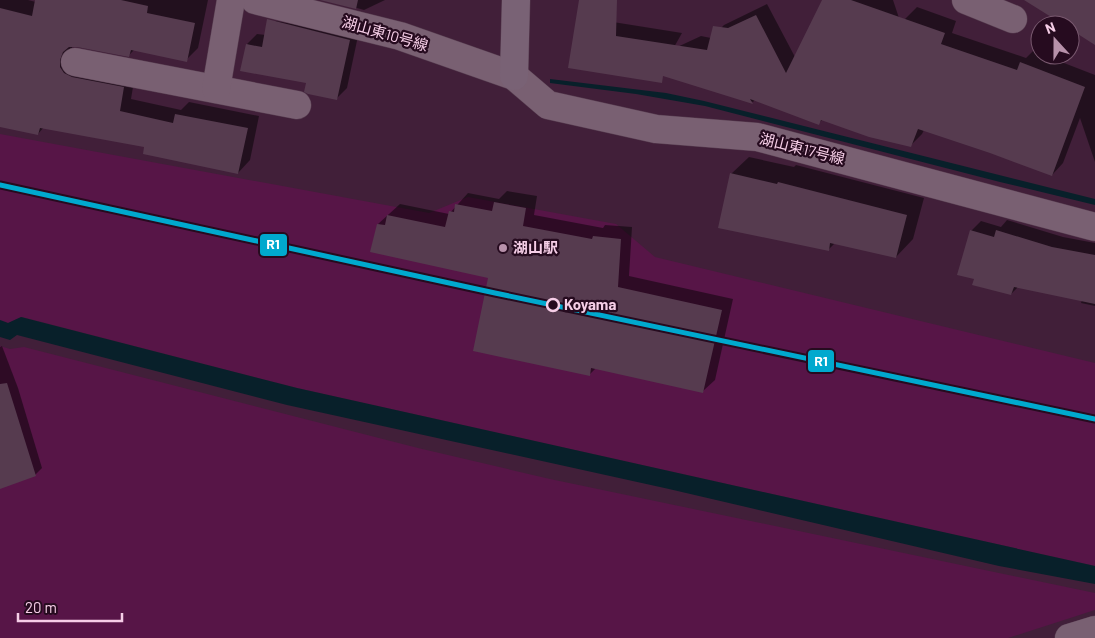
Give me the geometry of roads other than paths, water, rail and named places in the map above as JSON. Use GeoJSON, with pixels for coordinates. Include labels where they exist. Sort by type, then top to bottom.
{"type":"FeatureCollection","features":[{"type":"Feature","properties":{"kind":"main road"},"geometry":{"type":"LineString","coordinates":[[514,76],[516,0]]}},
{"type":"Feature","properties":{"kind":"street"},"geometry":{"type":"LineString","coordinates":[[216,89],[231,0]]}},
{"type":"Feature","properties":{"kind":"street","name":"湖山東10号線"},"geometry":{"type":"LineString","coordinates":[[255,0],[400,36],[514,76]]}},
{"type":"Feature","properties":{"kind":"street"},"geometry":{"type":"LineString","coordinates":[[966,0],[1013,19]]}},
{"type":"Feature","properties":{"kind":"street"},"geometry":{"type":"LineString","coordinates":[[76,62],[297,105]]}},
{"type":"Feature","properties":{"kind":"street","name":"湖山東17号線"},"geometry":{"type":"LineString","coordinates":[[514,76],[548,106],[656,129],[757,137],[1095,227]]}},
{"type":"Feature","properties":{"kind":"street"},"geometry":{"type":"LineString","coordinates":[[1069,638],[1095,630]]}},
{"type":"Feature","properties":{"kind":"water"},"geometry":{"type":"Polygon","coordinates":[[[550,79],[666,93],[704,101],[1095,199],[1095,205],[705,106],[636,94],[550,83],[550,79]]]}},
{"type":"Feature","properties":{"kind":"water"},"geometry":{"type":"Polygon","coordinates":[[[21,317],[297,388],[1095,566],[1095,584],[999,566],[669,489],[287,405],[17,335],[10,340],[0,337],[0,320],[8,323],[21,317]]]}},
{"type":"Feature","properties":{"kind":"place","name":"湖山駅"},"geometry":{"type":"Point","coordinates":[503,248]}},
{"type":"Feature","properties":{"kind":"place","name":"Koyama"},"geometry":{"type":"Point","coordinates":[553,305]}}]}
